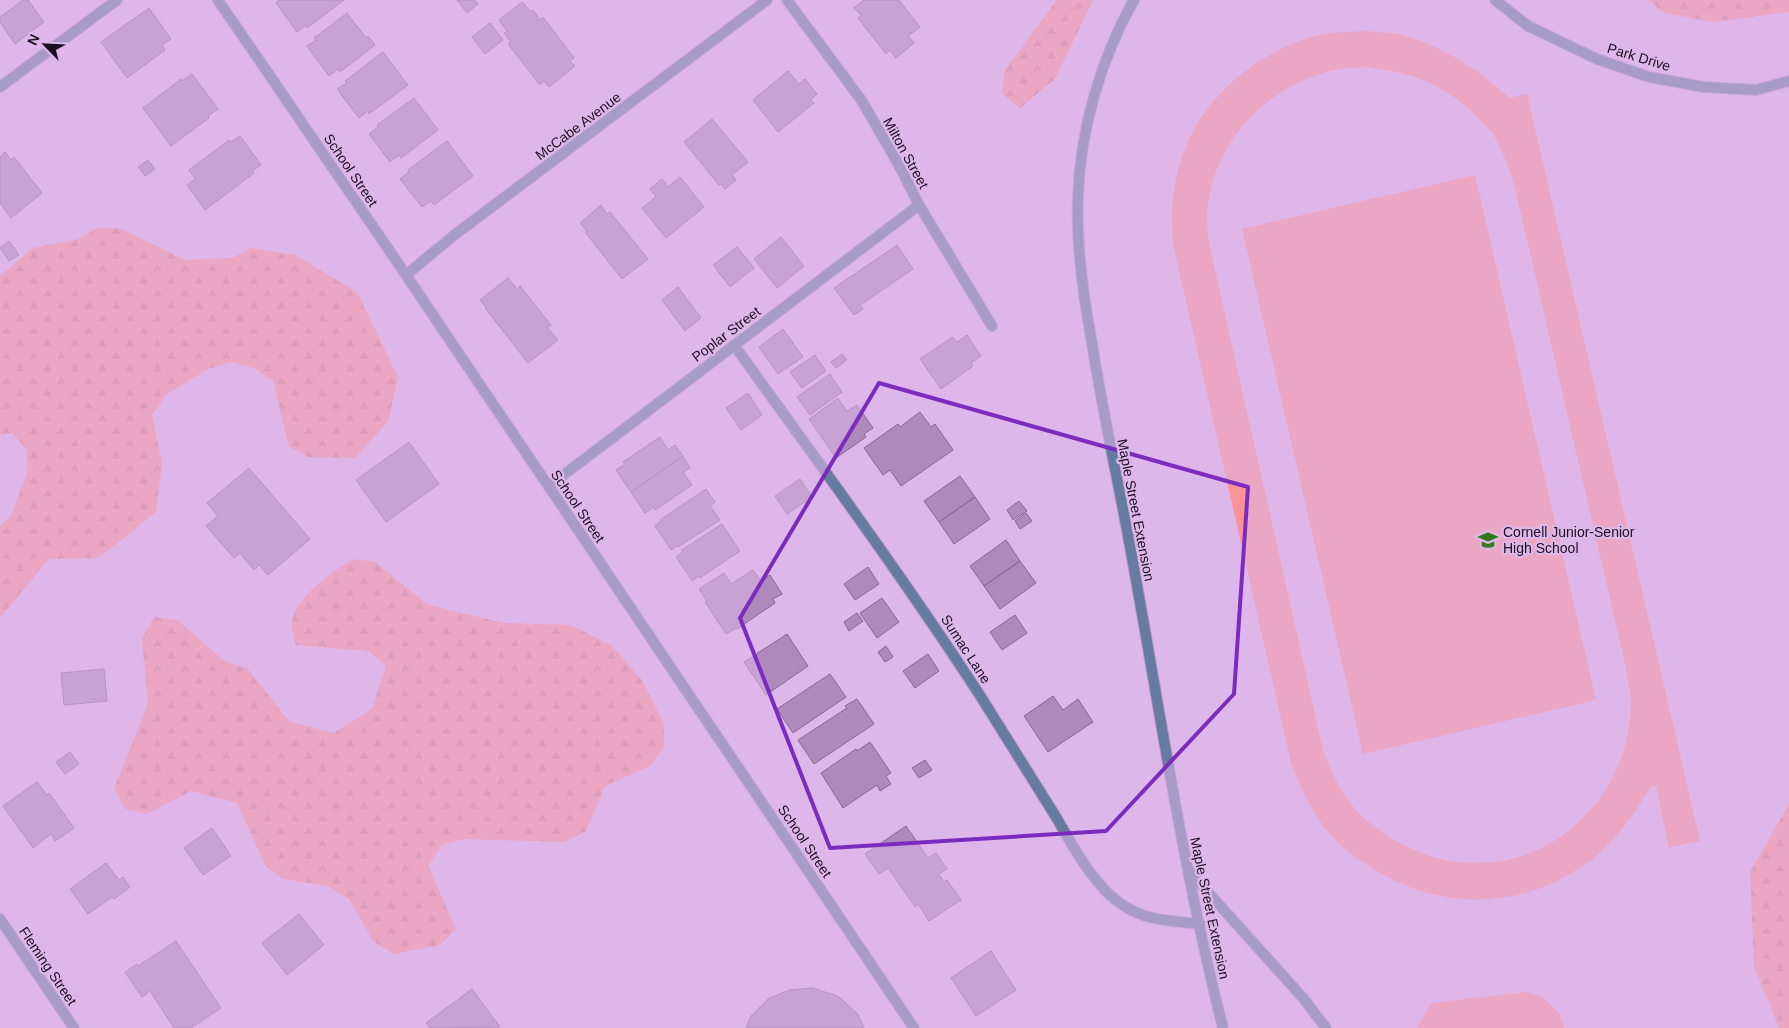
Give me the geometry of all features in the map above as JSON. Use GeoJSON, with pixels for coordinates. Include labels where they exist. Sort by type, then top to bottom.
{"type":"FeatureCollection","features":[{"type":"Feature","properties":{"kind":"street"},"geometry":{"type":"LineString","coordinates":[[0,87],[117,0]]}},
{"type":"Feature","properties":{"kind":"street","name":"School Street"},"geometry":{"type":"LineString","coordinates":[[218,0],[549,486],[914,1028]]}},
{"type":"Feature","properties":{"kind":"street","name":"McCabe Avenue"},"geometry":{"type":"LineString","coordinates":[[406,275],[454,236],[767,0]]}},
{"type":"Feature","properties":{"kind":"street","name":"Milton Street"},"geometry":{"type":"LineString","coordinates":[[787,0],[862,101],[901,169],[919,205],[992,326]]}},
{"type":"Feature","properties":{"kind":"street","name":"Maple Street Extension"},"geometry":{"type":"LineString","coordinates":[[1134,0],[1114,41],[1090,114],[1080,169],[1078,195],[1080,268],[1098,380],[1128,538],[1156,703],[1188,870],[1223,1028]]}},
{"type":"Feature","properties":{"kind":"street","name":"Park Drive"},"geometry":{"type":"LineString","coordinates":[[1495,0],[1528,26],[1597,59],[1649,77],[1704,88],[1756,90],[1789,81]]}},
{"type":"Feature","properties":{"kind":"street","name":"Poplar Street"},"geometry":{"type":"LineString","coordinates":[[549,486],[919,205]]}},
{"type":"Feature","properties":{"kind":"street","name":"Sumac Lane"},"geometry":{"type":"LineString","coordinates":[[734,345],[934,625],[1017,753],[1074,846],[1109,895],[1129,910],[1154,920],[1200,924]]}},
{"type":"Feature","properties":{"kind":"street"},"geometry":{"type":"LineString","coordinates":[[1188,870],[1303,998],[1326,1028]]}},
{"type":"Feature","properties":{"kind":"street","name":"Fleming Street"},"geometry":{"type":"LineString","coordinates":[[0,919],[74,1028]]}},
{"type":"Feature","properties":{"kind":"highlighted area"},"geometry":{"type":"Polygon","coordinates":[[[879,383],[1248,487],[1234,694],[1106,831],[830,848],[740,618],[879,383]]]}},
{"type":"Feature","properties":{"kind":"green space"},"geometry":{"type":"Polygon","coordinates":[[[1057,0],[1093,0],[1055,79],[1020,108],[1002,94],[1005,70],[1057,0]]]}},
{"type":"Feature","properties":{"kind":"green space"},"geometry":{"type":"Polygon","coordinates":[[[1648,0],[1789,0],[1789,12],[1712,22],[1665,13],[1648,0]]]}},
{"type":"Feature","properties":{"kind":"green space"},"geometry":{"type":"Polygon","coordinates":[[[1363,31],[1394,33],[1414,38],[1458,59],[1485,77],[1510,98],[1527,94],[1700,841],[1669,848],[1656,786],[1651,786],[1626,824],[1593,859],[1546,886],[1519,895],[1491,899],[1463,899],[1435,895],[1407,886],[1381,873],[1340,845],[1316,816],[1291,763],[1173,244],[1173,197],[1180,163],[1194,130],[1207,110],[1223,91],[1262,59],[1284,48],[1306,39],[1329,33],[1363,31]],[[1365,67],[1342,69],[1310,78],[1286,89],[1265,104],[1246,122],[1231,142],[1219,165],[1211,190],[1207,217],[1209,243],[1323,750],[1335,777],[1350,803],[1364,818],[1390,837],[1418,852],[1449,861],[1465,863],[1513,859],[1541,848],[1567,832],[1589,811],[1607,787],[1621,759],[1629,729],[1631,695],[1515,188],[1505,158],[1489,129],[1453,96],[1412,76],[1365,67]]]}},
{"type":"Feature","properties":{"kind":"green space"},"geometry":{"type":"Polygon","coordinates":[[[1475,175],[1596,700],[1363,754],[1242,229],[1475,175]]]}},
{"type":"Feature","properties":{"kind":"green space"},"geometry":{"type":"Polygon","coordinates":[[[99,227],[122,229],[185,260],[232,258],[251,248],[295,255],[357,292],[398,377],[388,422],[355,458],[309,457],[289,447],[273,381],[254,368],[231,362],[208,369],[166,395],[152,415],[162,464],[156,512],[99,558],[49,559],[0,618],[0,526],[11,516],[27,473],[27,450],[12,433],[0,435],[0,276],[33,248],[78,239],[99,227]]]}},
{"type":"Feature","properties":{"kind":"green space"},"geometry":{"type":"Polygon","coordinates":[[[354,559],[375,562],[428,605],[504,623],[570,625],[611,645],[642,680],[664,724],[664,747],[650,766],[605,786],[586,831],[564,842],[464,839],[442,845],[428,866],[456,929],[440,945],[394,954],[373,941],[349,899],[328,886],[283,879],[265,865],[237,803],[191,791],[147,814],[125,809],[114,788],[148,704],[142,638],[154,617],[177,620],[226,662],[247,668],[290,722],[334,733],[372,709],[386,666],[368,651],[296,645],[292,628],[295,613],[300,603],[308,594],[326,577],[354,559]]]}},
{"type":"Feature","properties":{"kind":"green space"},"geometry":{"type":"Polygon","coordinates":[[[1789,804],[1789,1028],[1779,1028],[1754,967],[1750,872],[1789,804]]]}},
{"type":"Feature","properties":{"kind":"green space"},"geometry":{"type":"Polygon","coordinates":[[[1527,992],[1543,997],[1559,1013],[1564,1028],[1417,1028],[1431,1003],[1527,992]]]}},
{"type":"Feature","properties":{"kind":"building"},"geometry":{"type":"Polygon","coordinates":[[[23,0],[28,0],[44,22],[15,44],[0,22],[0,17],[23,0]]]}},
{"type":"Feature","properties":{"kind":"building"},"geometry":{"type":"Polygon","coordinates":[[[279,0],[344,0],[307,28],[306,25],[297,32],[276,3],[279,0]]]}},
{"type":"Feature","properties":{"kind":"building"},"geometry":{"type":"Polygon","coordinates":[[[457,0],[475,0],[478,4],[467,13],[457,0]]]}},
{"type":"Feature","properties":{"kind":"building"},"geometry":{"type":"Polygon","coordinates":[[[864,0],[899,0],[920,27],[908,36],[914,43],[896,58],[890,50],[886,54],[858,18],[861,15],[854,8],[864,0]]]}},
{"type":"Feature","properties":{"kind":"building"},"geometry":{"type":"Polygon","coordinates":[[[522,2],[531,12],[533,10],[540,20],[543,17],[574,58],[570,61],[575,66],[549,87],[544,81],[540,85],[508,44],[511,42],[504,33],[507,31],[499,20],[522,2]]]}},
{"type":"Feature","properties":{"kind":"building"},"geometry":{"type":"Polygon","coordinates":[[[149,8],[171,39],[162,45],[165,50],[127,78],[101,42],[149,8]]]}},
{"type":"Feature","properties":{"kind":"building"},"geometry":{"type":"Polygon","coordinates":[[[347,13],[366,38],[368,36],[375,45],[340,72],[338,69],[329,76],[307,46],[316,40],[314,38],[347,13]]]}},
{"type":"Feature","properties":{"kind":"building"},"geometry":{"type":"Polygon","coordinates":[[[490,23],[503,40],[485,54],[472,37],[490,23]]]}},
{"type":"Feature","properties":{"kind":"building"},"geometry":{"type":"Polygon","coordinates":[[[383,52],[408,85],[369,114],[368,111],[359,118],[337,89],[347,83],[345,81],[383,52]]]}},
{"type":"Feature","properties":{"kind":"building"},"geometry":{"type":"Polygon","coordinates":[[[788,71],[799,84],[805,79],[817,94],[811,100],[814,103],[778,132],[753,100],[788,71]]]}},
{"type":"Feature","properties":{"kind":"building"},"geometry":{"type":"Polygon","coordinates":[[[192,74],[218,109],[208,116],[209,118],[171,146],[143,108],[181,79],[182,81],[192,74]]]}},
{"type":"Feature","properties":{"kind":"building"},"geometry":{"type":"Polygon","coordinates":[[[414,98],[438,130],[401,158],[399,155],[390,162],[369,134],[378,127],[377,125],[414,98]]]}},
{"type":"Feature","properties":{"kind":"building"},"geometry":{"type":"Polygon","coordinates":[[[712,119],[748,162],[732,175],[736,180],[725,189],[721,184],[719,185],[684,142],[712,119]]]}},
{"type":"Feature","properties":{"kind":"building"},"geometry":{"type":"Polygon","coordinates":[[[240,136],[261,165],[252,171],[254,173],[205,210],[187,185],[195,179],[189,170],[229,140],[231,142],[240,136]]]}},
{"type":"Feature","properties":{"kind":"building"},"geometry":{"type":"Polygon","coordinates":[[[447,141],[473,176],[434,205],[431,201],[422,207],[400,179],[409,172],[408,170],[447,141]]]}},
{"type":"Feature","properties":{"kind":"building"},"geometry":{"type":"Polygon","coordinates":[[[5,152],[11,160],[14,157],[42,193],[11,218],[0,203],[0,157],[5,152]]]}},
{"type":"Feature","properties":{"kind":"building"},"geometry":{"type":"Polygon","coordinates":[[[148,160],[155,169],[145,176],[138,167],[148,160]]]}},
{"type":"Feature","properties":{"kind":"building"},"geometry":{"type":"Polygon","coordinates":[[[680,177],[704,207],[666,238],[642,208],[656,197],[650,189],[662,179],[668,187],[680,177]]]}},
{"type":"Feature","properties":{"kind":"building"},"geometry":{"type":"Polygon","coordinates":[[[601,205],[607,214],[610,212],[648,259],[622,279],[580,223],[601,205]]]}},
{"type":"Feature","properties":{"kind":"building"},"geometry":{"type":"Polygon","coordinates":[[[781,237],[804,266],[777,288],[754,259],[781,237]]]}},
{"type":"Feature","properties":{"kind":"building"},"geometry":{"type":"Polygon","coordinates":[[[9,241],[19,255],[9,261],[0,248],[9,241]]]}},
{"type":"Feature","properties":{"kind":"building"},"geometry":{"type":"Polygon","coordinates":[[[897,245],[913,269],[860,305],[863,309],[854,315],[834,288],[897,245]]]}},
{"type":"Feature","properties":{"kind":"building"},"geometry":{"type":"Polygon","coordinates":[[[737,247],[754,268],[730,287],[713,265],[737,247]]]}},
{"type":"Feature","properties":{"kind":"building"},"geometry":{"type":"Polygon","coordinates":[[[508,278],[517,289],[520,286],[551,325],[547,327],[558,340],[528,363],[480,300],[508,278]]]}},
{"type":"Feature","properties":{"kind":"building"},"geometry":{"type":"Polygon","coordinates":[[[678,287],[701,318],[685,331],[662,300],[678,287]]]}},
{"type":"Feature","properties":{"kind":"building"},"geometry":{"type":"Polygon","coordinates":[[[783,329],[803,357],[778,374],[759,347],[783,329]]]}},
{"type":"Feature","properties":{"kind":"building"},"geometry":{"type":"Polygon","coordinates":[[[967,335],[981,356],[971,363],[973,366],[941,389],[920,359],[953,337],[957,342],[967,335]]]}},
{"type":"Feature","properties":{"kind":"building"},"geometry":{"type":"Polygon","coordinates":[[[842,354],[847,360],[836,368],[831,362],[842,354]]]}},
{"type":"Feature","properties":{"kind":"building"},"geometry":{"type":"Polygon","coordinates":[[[815,355],[826,371],[802,388],[790,372],[815,355]]]}},
{"type":"Feature","properties":{"kind":"building"},"geometry":{"type":"Polygon","coordinates":[[[830,374],[842,392],[810,415],[797,397],[830,374]]]}},
{"type":"Feature","properties":{"kind":"building"},"geometry":{"type":"Polygon","coordinates":[[[748,393],[762,415],[741,430],[726,408],[748,393]]]}},
{"type":"Feature","properties":{"kind":"building"},"geometry":{"type":"Polygon","coordinates":[[[838,398],[847,411],[857,405],[873,428],[864,434],[866,437],[836,458],[809,419],[838,398]]]}},
{"type":"Feature","properties":{"kind":"building"},"geometry":{"type":"Polygon","coordinates":[[[920,412],[931,427],[935,424],[953,450],[901,486],[890,470],[883,475],[864,448],[898,424],[900,427],[920,412]]]}},
{"type":"Feature","properties":{"kind":"building"},"geometry":{"type":"Polygon","coordinates":[[[660,437],[668,450],[675,445],[683,456],[631,492],[616,470],[625,464],[623,462],[660,437]]]}},
{"type":"Feature","properties":{"kind":"building"},"geometry":{"type":"Polygon","coordinates":[[[409,442],[439,484],[386,522],[356,480],[409,442]]]}},
{"type":"Feature","properties":{"kind":"building"},"geometry":{"type":"Polygon","coordinates":[[[683,456],[690,468],[683,472],[692,485],[655,510],[654,507],[645,513],[631,492],[683,456]]]}},
{"type":"Feature","properties":{"kind":"building"},"geometry":{"type":"Polygon","coordinates":[[[249,468],[310,539],[268,575],[259,565],[254,570],[240,553],[234,558],[206,526],[218,516],[207,503],[249,468]]]}},
{"type":"Feature","properties":{"kind":"building"},"geometry":{"type":"Polygon","coordinates":[[[960,476],[975,497],[939,522],[924,501],[960,476]]]}},
{"type":"Feature","properties":{"kind":"building"},"geometry":{"type":"Polygon","coordinates":[[[800,479],[812,497],[787,514],[775,496],[800,479]]]}},
{"type":"Feature","properties":{"kind":"building"},"geometry":{"type":"Polygon","coordinates":[[[706,489],[715,502],[710,506],[720,520],[671,550],[655,526],[660,520],[706,489]]]}},
{"type":"Feature","properties":{"kind":"building"},"geometry":{"type":"Polygon","coordinates":[[[975,497],[990,519],[954,544],[939,522],[975,497]]]}},
{"type":"Feature","properties":{"kind":"building"},"geometry":{"type":"Polygon","coordinates":[[[1019,501],[1027,511],[1013,520],[1007,510],[1019,501]]]}},
{"type":"Feature","properties":{"kind":"building"},"geometry":{"type":"Polygon","coordinates":[[[1026,513],[1032,521],[1020,529],[1015,521],[1026,513]]]}},
{"type":"Feature","properties":{"kind":"building"},"geometry":{"type":"Polygon","coordinates":[[[722,524],[740,551],[700,578],[699,576],[692,581],[676,557],[683,552],[682,550],[722,524]]]}},
{"type":"Feature","properties":{"kind":"building"},"geometry":{"type":"Polygon","coordinates":[[[1006,540],[1020,561],[984,586],[970,566],[1006,540]]]}},
{"type":"Feature","properties":{"kind":"building"},"geometry":{"type":"Polygon","coordinates":[[[1020,561],[1036,583],[1000,609],[984,586],[1020,561]]]}},
{"type":"Feature","properties":{"kind":"building"},"geometry":{"type":"Polygon","coordinates":[[[868,567],[879,584],[855,600],[844,584],[868,567]]]}},
{"type":"Feature","properties":{"kind":"building"},"geometry":{"type":"Polygon","coordinates":[[[753,570],[761,581],[770,575],[782,594],[773,599],[775,603],[737,629],[726,634],[705,602],[707,601],[699,589],[724,573],[731,584],[753,570]]]}},
{"type":"Feature","properties":{"kind":"building"},"geometry":{"type":"Polygon","coordinates":[[[882,598],[899,622],[877,638],[860,613],[882,598]]]}},
{"type":"Feature","properties":{"kind":"building"},"geometry":{"type":"Polygon","coordinates":[[[857,613],[863,621],[849,631],[844,622],[857,613]]]}},
{"type":"Feature","properties":{"kind":"building"},"geometry":{"type":"Polygon","coordinates":[[[1015,615],[1027,633],[1002,650],[990,632],[1015,615]]]}},
{"type":"Feature","properties":{"kind":"building"},"geometry":{"type":"Polygon","coordinates":[[[787,634],[808,666],[766,695],[744,662],[787,634]]]}},
{"type":"Feature","properties":{"kind":"building"},"geometry":{"type":"Polygon","coordinates":[[[886,646],[893,657],[885,662],[878,652],[886,646]]]}},
{"type":"Feature","properties":{"kind":"building"},"geometry":{"type":"Polygon","coordinates":[[[928,654],[939,671],[915,688],[903,671],[928,654]]]}},
{"type":"Feature","properties":{"kind":"building"},"geometry":{"type":"Polygon","coordinates":[[[104,669],[107,701],[64,705],[61,673],[104,669]]]}},
{"type":"Feature","properties":{"kind":"building"},"geometry":{"type":"Polygon","coordinates":[[[830,674],[846,697],[793,733],[777,709],[830,674]]]}},
{"type":"Feature","properties":{"kind":"building"},"geometry":{"type":"Polygon","coordinates":[[[1053,696],[1063,710],[1078,699],[1093,722],[1048,752],[1024,716],[1053,696]]]}},
{"type":"Feature","properties":{"kind":"building"},"geometry":{"type":"Polygon","coordinates":[[[857,699],[874,724],[814,764],[798,740],[847,708],[845,706],[857,699]]]}},
{"type":"Feature","properties":{"kind":"building"},"geometry":{"type":"Polygon","coordinates":[[[870,742],[891,773],[886,776],[891,784],[880,791],[877,785],[843,808],[821,773],[856,749],[857,751],[870,742]]]}},
{"type":"Feature","properties":{"kind":"building"},"geometry":{"type":"Polygon","coordinates":[[[70,752],[79,764],[65,774],[56,762],[70,752]]]}},
{"type":"Feature","properties":{"kind":"building"},"geometry":{"type":"Polygon","coordinates":[[[925,760],[932,770],[919,778],[912,768],[925,760]]]}},
{"type":"Feature","properties":{"kind":"building"},"geometry":{"type":"Polygon","coordinates":[[[37,782],[47,795],[49,793],[74,828],[55,841],[51,834],[33,848],[3,806],[37,782]]]}},
{"type":"Feature","properties":{"kind":"building"},"geometry":{"type":"Polygon","coordinates":[[[906,826],[928,858],[936,853],[947,869],[939,874],[944,882],[947,880],[961,900],[929,921],[918,904],[915,907],[888,868],[879,874],[865,854],[906,826]]]}},
{"type":"Feature","properties":{"kind":"building"},"geometry":{"type":"Polygon","coordinates":[[[212,828],[231,856],[203,875],[184,848],[212,828]]]}},
{"type":"Feature","properties":{"kind":"building"},"geometry":{"type":"Polygon","coordinates":[[[106,863],[119,880],[123,877],[130,887],[88,914],[70,889],[106,863]]]}},
{"type":"Feature","properties":{"kind":"building"},"geometry":{"type":"Polygon","coordinates":[[[299,914],[324,945],[287,975],[262,943],[299,914]]]}},
{"type":"Feature","properties":{"kind":"building"},"geometry":{"type":"Polygon","coordinates":[[[176,941],[221,1008],[191,1028],[174,1028],[150,991],[142,997],[125,972],[137,964],[138,966],[176,941]]]}},
{"type":"Feature","properties":{"kind":"building"},"geometry":{"type":"Polygon","coordinates":[[[991,951],[1016,990],[976,1016],[951,978],[991,951]]]}},
{"type":"Feature","properties":{"kind":"building"},"geometry":{"type":"Polygon","coordinates":[[[812,988],[838,996],[858,1014],[864,1028],[746,1028],[751,1016],[768,999],[789,990],[812,988]]]}},
{"type":"Feature","properties":{"kind":"building"},"geometry":{"type":"Polygon","coordinates":[[[472,989],[500,1027],[430,1028],[426,1023],[472,989]]]}},
{"type":"Feature","properties":{"kind":"place","name":"Cornell Junior-Senior High School"},"geometry":{"type":"Point","coordinates":[1488,540]}}]}
